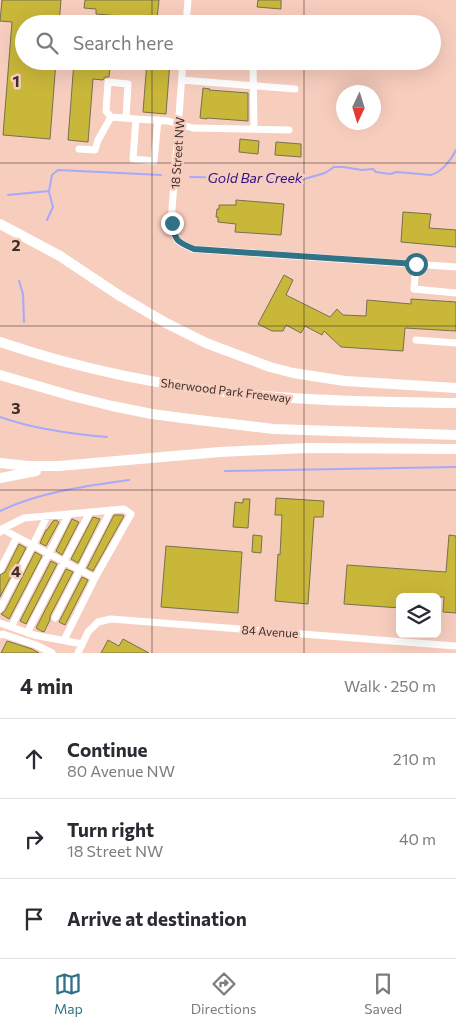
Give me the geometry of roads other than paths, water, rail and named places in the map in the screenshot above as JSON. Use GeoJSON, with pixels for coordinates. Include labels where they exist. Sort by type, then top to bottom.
{"type":"FeatureCollection","features":[{"type":"Feature","properties":{"kind":"highway"},"geometry":{"type":"LineString","coordinates":[[0,224],[60,256],[120,296],[166,323],[206,343],[270,367],[293,373],[345,381],[456,388]]}},
{"type":"Feature","properties":{"kind":"highway"},"geometry":{"type":"LineString","coordinates":[[0,228],[17,234]]}},
{"type":"Feature","properties":{"kind":"highway","name":"Sherwood Park Freeway"},"geometry":{"type":"LineString","coordinates":[[0,342],[101,370],[193,388],[293,398],[456,403]]}},
{"type":"Feature","properties":{"kind":"highway"},"geometry":{"type":"LineString","coordinates":[[0,375],[62,394],[152,414],[274,429],[456,435]]}},
{"type":"Feature","properties":{"kind":"highway"},"geometry":{"type":"LineString","coordinates":[[0,463],[28,466],[59,466],[220,452],[307,448],[456,448]]}},
{"type":"Feature","properties":{"kind":"highway"},"geometry":{"type":"LineString","coordinates":[[0,478],[59,466]]}},
{"type":"Feature","properties":{"kind":"street"},"geometry":{"type":"LineString","coordinates":[[187,15],[188,0]]}},
{"type":"Feature","properties":{"kind":"street","name":"18 Street NW"},"geometry":{"type":"LineString","coordinates":[[183,70],[172,223],[173,233],[179,243],[194,249],[416,264]]}},
{"type":"Feature","properties":{"kind":"street"},"geometry":{"type":"LineString","coordinates":[[253,70],[254,129]]}},
{"type":"Feature","properties":{"kind":"street"},"geometry":{"type":"LineString","coordinates":[[182,80],[294,89]]}},
{"type":"Feature","properties":{"kind":"street"},"geometry":{"type":"LineString","coordinates":[[126,118],[128,84],[108,82],[106,111],[111,117],[168,121],[193,128],[289,130]]}},
{"type":"Feature","properties":{"kind":"street"},"geometry":{"type":"LineString","coordinates":[[79,149],[95,150],[98,140],[111,117]]}},
{"type":"Feature","properties":{"kind":"street"},"geometry":{"type":"LineString","coordinates":[[136,119],[133,159],[154,161],[158,120]]}},
{"type":"Feature","properties":{"kind":"street"},"geometry":{"type":"LineString","coordinates":[[456,267],[416,264],[414,290],[456,293]]}},
{"type":"Feature","properties":{"kind":"street"},"geometry":{"type":"LineString","coordinates":[[416,340],[456,343]]}},
{"type":"Feature","properties":{"kind":"street"},"geometry":{"type":"LineString","coordinates":[[1,530],[24,518],[124,509],[131,514],[95,578],[64,640]]}},
{"type":"Feature","properties":{"kind":"street"},"geometry":{"type":"LineString","coordinates":[[55,618],[111,510]]}},
{"type":"Feature","properties":{"kind":"street"},"geometry":{"type":"LineString","coordinates":[[27,633],[90,512]]}},
{"type":"Feature","properties":{"kind":"street"},"geometry":{"type":"LineString","coordinates":[[11,627],[69,514]]}},
{"type":"Feature","properties":{"kind":"street"},"geometry":{"type":"LineString","coordinates":[[0,609],[33,546],[46,516]]}},
{"type":"Feature","properties":{"kind":"street"},"geometry":{"type":"LineString","coordinates":[[1,530],[95,578]]}},
{"type":"Feature","properties":{"kind":"street"},"geometry":{"type":"LineString","coordinates":[[0,570],[17,537]]}},
{"type":"Feature","properties":{"kind":"street","name":"84 Avenue"},"geometry":{"type":"LineString","coordinates":[[82,644],[88,632],[98,622],[111,619],[456,646]]}},
{"type":"Feature","properties":{"kind":"street"},"geometry":{"type":"LineString","coordinates":[[0,623],[34,635],[82,644],[78,653]]}},
{"type":"Feature","properties":{"kind":"street"},"geometry":{"type":"LineString","coordinates":[[0,635],[3,634],[36,645],[52,653]]}},
{"type":"Feature","properties":{"kind":"waterway","name":"Gold Bar Creek"},"geometry":{"type":"LineString","coordinates":[[190,177],[263,178],[287,181],[301,180],[325,173],[334,167],[362,170],[373,169],[376,172],[390,174],[397,172],[431,175],[446,165],[456,150]]}},
{"type":"Feature","properties":{"kind":"waterway","name":"Gold Bar Creek"},"geometry":{"type":"LineString","coordinates":[[8,195],[49,191],[52,175],[58,170],[161,175]]}},
{"type":"Feature","properties":{"kind":"waterway"},"geometry":{"type":"LineString","coordinates":[[47,220],[53,207],[49,192]]}},
{"type":"Feature","properties":{"kind":"waterway"},"geometry":{"type":"LineString","coordinates":[[19,281],[23,294],[24,322]]}},
{"type":"Feature","properties":{"kind":"waterway"},"geometry":{"type":"LineString","coordinates":[[0,417],[52,430],[107,437]]}},
{"type":"Feature","properties":{"kind":"waterway"},"geometry":{"type":"LineString","coordinates":[[225,471],[456,467]]}},
{"type":"Feature","properties":{"kind":"waterway"},"geometry":{"type":"LineString","coordinates":[[0,511],[47,494],[129,480]]}}]}
